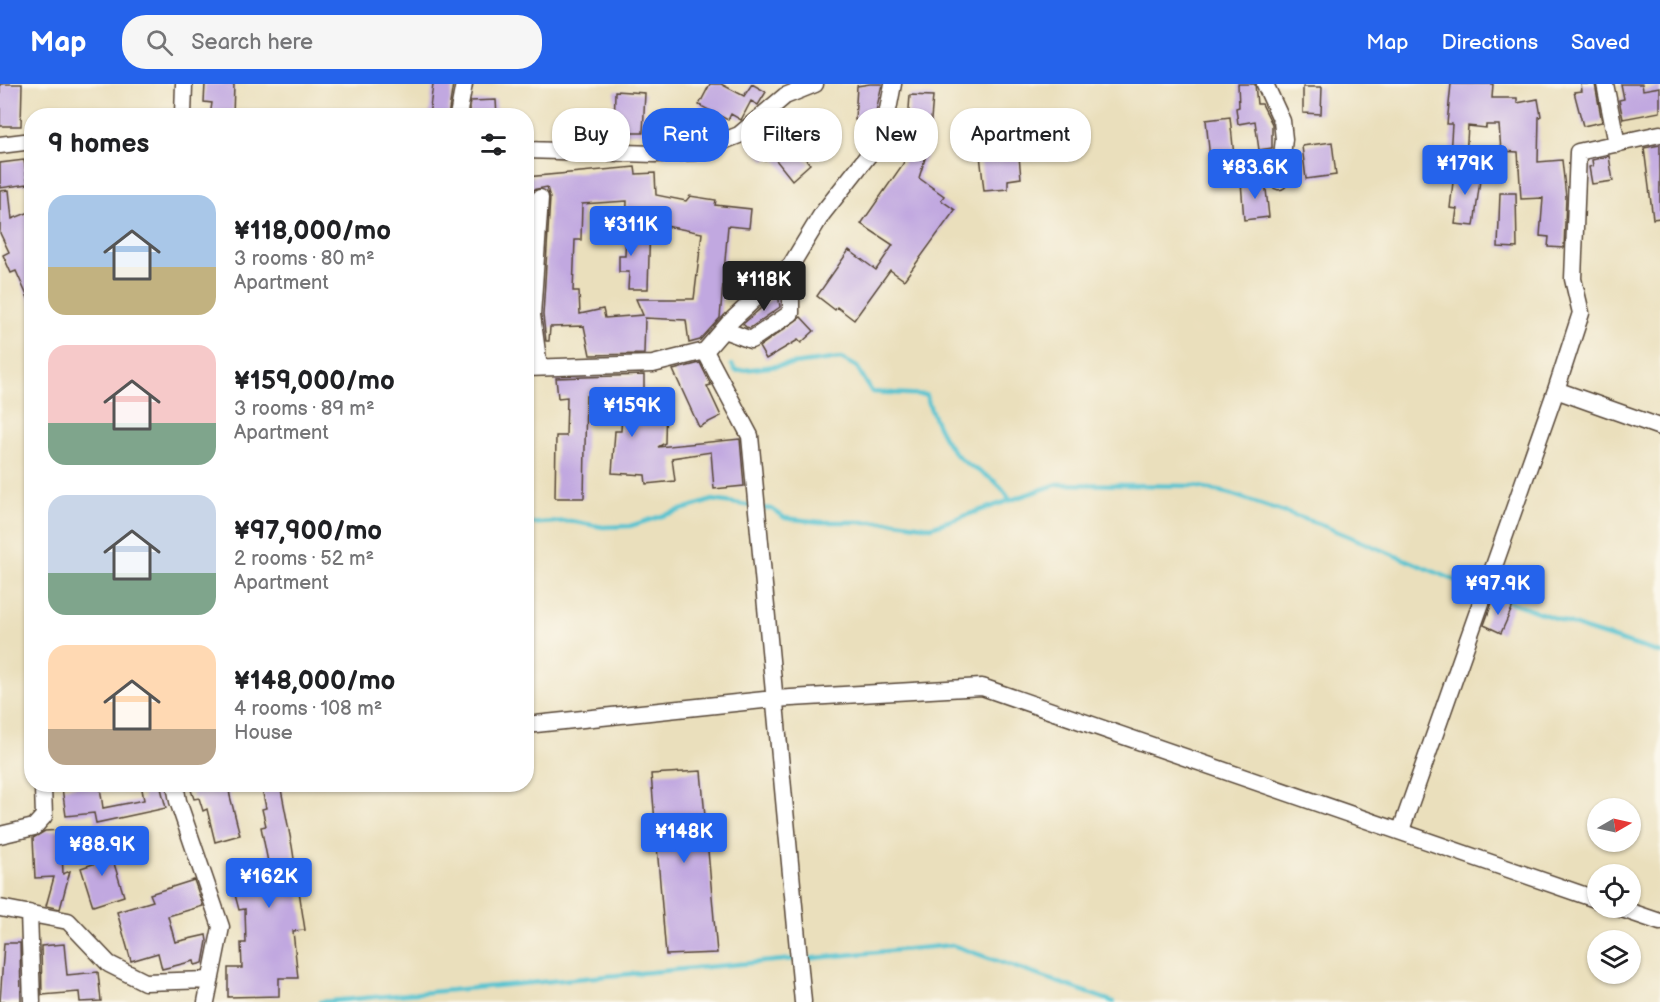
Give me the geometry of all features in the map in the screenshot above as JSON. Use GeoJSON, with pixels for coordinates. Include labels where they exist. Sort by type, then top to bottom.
{"type":"FeatureCollection","features":[{"type":"Feature","properties":{"kind":"street"},"geometry":{"type":"LineString","coordinates":[[183,108],[184,84]]}},
{"type":"Feature","properties":{"kind":"street"},"geometry":{"type":"LineString","coordinates":[[460,108],[464,84]]}},
{"type":"Feature","properties":{"kind":"street"},"geometry":{"type":"LineString","coordinates":[[534,150],[655,154],[695,152],[739,135],[785,96],[815,84]]}},
{"type":"Feature","properties":{"kind":"street"},"geometry":{"type":"LineString","coordinates":[[534,368],[653,364],[705,351],[791,265],[822,214],[874,148],[887,115],[892,84]]}},
{"type":"Feature","properties":{"kind":"street"},"geometry":{"type":"LineString","coordinates":[[1265,84],[1282,121],[1284,139],[1279,181]]}},
{"type":"Feature","properties":{"kind":"street"},"geometry":{"type":"LineString","coordinates":[[1605,84],[1617,144]]}},
{"type":"Feature","properties":{"kind":"street"},"geometry":{"type":"LineString","coordinates":[[1401,830],[1581,313],[1574,279],[1578,152],[1660,134]]}},
{"type":"Feature","properties":{"kind":"street"},"geometry":{"type":"LineString","coordinates":[[0,145],[24,142]]}},
{"type":"Feature","properties":{"kind":"street"},"geometry":{"type":"LineString","coordinates":[[534,286],[540,198]]}},
{"type":"Feature","properties":{"kind":"street"},"geometry":{"type":"LineString","coordinates":[[724,330],[751,340],[791,313],[791,265]]}},
{"type":"Feature","properties":{"kind":"street"},"geometry":{"type":"LineString","coordinates":[[705,351],[750,436],[803,1002]]}},
{"type":"Feature","properties":{"kind":"street"},"geometry":{"type":"LineString","coordinates":[[1556,390],[1660,427]]}},
{"type":"Feature","properties":{"kind":"street"},"geometry":{"type":"LineString","coordinates":[[534,724],[774,699],[982,687],[1587,896]]}},
{"type":"Feature","properties":{"kind":"street"},"geometry":{"type":"LineString","coordinates":[[0,835],[34,827],[44,816],[43,792]]}},
{"type":"Feature","properties":{"kind":"street"},"geometry":{"type":"LineString","coordinates":[[176,792],[221,927],[206,1002]]}},
{"type":"Feature","properties":{"kind":"street"},"geometry":{"type":"LineString","coordinates":[[0,908],[68,921],[109,964],[145,982],[209,980]]}},
{"type":"Feature","properties":{"kind":"street"},"geometry":{"type":"LineString","coordinates":[[28,912],[32,1002]]}},
{"type":"Feature","properties":{"kind":"street"},"geometry":{"type":"LineString","coordinates":[[1641,916],[1660,922]]}},
{"type":"Feature","properties":{"kind":"building"},"geometry":{"type":"Polygon","coordinates":[[[0,84],[22,84],[21,126],[0,126],[0,84]]]}},
{"type":"Feature","properties":{"kind":"building"},"geometry":{"type":"Polygon","coordinates":[[[205,84],[234,84],[233,108],[211,108],[212,103],[204,102],[205,84]]]}},
{"type":"Feature","properties":{"kind":"building"},"geometry":{"type":"Polygon","coordinates":[[[433,84],[453,84],[449,108],[430,108],[433,84]]]}},
{"type":"Feature","properties":{"kind":"building"},"geometry":{"type":"Polygon","coordinates":[[[710,84],[721,84],[744,96],[752,84],[766,92],[758,105],[751,101],[747,108],[741,108],[741,120],[731,114],[729,118],[729,108],[705,108],[699,105],[710,84]]]}},
{"type":"Feature","properties":{"kind":"building"},"geometry":{"type":"Polygon","coordinates":[[[882,84],[877,108],[856,108],[857,86],[882,84]]]}},
{"type":"Feature","properties":{"kind":"building"},"geometry":{"type":"Polygon","coordinates":[[[1238,84],[1255,84],[1257,104],[1262,104],[1272,124],[1272,148],[1259,150],[1255,121],[1238,124],[1236,108],[1239,107],[1238,84]]]}},
{"type":"Feature","properties":{"kind":"building"},"geometry":{"type":"Polygon","coordinates":[[[1451,84],[1493,84],[1492,98],[1517,98],[1517,103],[1538,99],[1541,116],[1539,117],[1538,162],[1562,160],[1566,197],[1564,248],[1548,247],[1549,237],[1540,236],[1543,198],[1521,199],[1518,152],[1501,151],[1499,125],[1486,125],[1486,128],[1468,126],[1466,156],[1450,155],[1452,124],[1447,124],[1451,84]]]}},
{"type":"Feature","properties":{"kind":"building"},"geometry":{"type":"Polygon","coordinates":[[[1581,84],[1595,84],[1602,122],[1583,126],[1574,92],[1582,91],[1581,84]]]}},
{"type":"Feature","properties":{"kind":"building"},"geometry":{"type":"Polygon","coordinates":[[[1621,84],[1642,84],[1643,90],[1660,87],[1660,112],[1623,119],[1619,100],[1624,99],[1621,84]]]}},
{"type":"Feature","properties":{"kind":"building"},"geometry":{"type":"Polygon","coordinates":[[[1303,87],[1322,87],[1321,114],[1303,113],[1303,87]]]}},
{"type":"Feature","properties":{"kind":"building"},"geometry":{"type":"Polygon","coordinates":[[[615,91],[645,93],[644,108],[642,108],[642,133],[630,133],[630,108],[615,108],[615,91]]]}},
{"type":"Feature","properties":{"kind":"building"},"geometry":{"type":"Polygon","coordinates":[[[910,95],[933,96],[932,108],[909,108],[910,95]]]}},
{"type":"Feature","properties":{"kind":"building"},"geometry":{"type":"Polygon","coordinates":[[[496,100],[496,108],[470,108],[471,101],[496,100]]]}},
{"type":"Feature","properties":{"kind":"building"},"geometry":{"type":"Polygon","coordinates":[[[1230,117],[1234,156],[1210,159],[1206,120],[1230,117]]]}},
{"type":"Feature","properties":{"kind":"building"},"geometry":{"type":"Polygon","coordinates":[[[1332,142],[1336,175],[1306,179],[1302,146],[1332,142]]]}},
{"type":"Feature","properties":{"kind":"building"},"geometry":{"type":"Polygon","coordinates":[[[1660,145],[1660,218],[1653,219],[1644,148],[1660,145]]]}},
{"type":"Feature","properties":{"kind":"building"},"geometry":{"type":"Polygon","coordinates":[[[1609,156],[1613,181],[1592,184],[1589,167],[1593,166],[1592,160],[1609,156]]]}},
{"type":"Feature","properties":{"kind":"building"},"geometry":{"type":"Polygon","coordinates":[[[24,160],[24,185],[0,188],[0,163],[24,160]]]}},
{"type":"Feature","properties":{"kind":"building"},"geometry":{"type":"Polygon","coordinates":[[[778,162],[808,162],[810,164],[792,180],[778,162]]]}},
{"type":"Feature","properties":{"kind":"building"},"geometry":{"type":"Polygon","coordinates":[[[904,162],[924,162],[919,178],[944,196],[941,200],[955,210],[904,280],[890,270],[854,320],[837,307],[835,310],[817,296],[849,250],[876,270],[893,245],[861,224],[904,162]]]}},
{"type":"Feature","properties":{"kind":"building"},"geometry":{"type":"Polygon","coordinates":[[[981,162],[1020,162],[1021,178],[1008,180],[1008,189],[984,191],[981,162]]]}},
{"type":"Feature","properties":{"kind":"building"},"geometry":{"type":"Polygon","coordinates":[[[1455,165],[1473,167],[1471,179],[1480,180],[1474,226],[1455,224],[1457,209],[1450,208],[1455,165]]]}},
{"type":"Feature","properties":{"kind":"building"},"geometry":{"type":"Polygon","coordinates":[[[635,167],[636,174],[655,173],[656,195],[686,201],[690,196],[716,200],[715,205],[751,209],[749,228],[728,226],[720,318],[700,340],[689,343],[686,320],[645,318],[644,354],[590,355],[584,326],[550,327],[549,341],[546,341],[543,315],[550,198],[547,187],[534,189],[534,176],[635,167]],[[627,201],[582,204],[581,240],[575,240],[573,291],[579,291],[580,314],[603,309],[605,318],[643,315],[636,299],[694,299],[702,233],[650,223],[648,289],[628,289],[629,272],[619,272],[619,256],[625,256],[627,201]]]}},
{"type":"Feature","properties":{"kind":"building"},"geometry":{"type":"Polygon","coordinates":[[[1265,180],[1269,217],[1244,220],[1241,182],[1265,180]]]}},
{"type":"Feature","properties":{"kind":"building"},"geometry":{"type":"Polygon","coordinates":[[[9,190],[12,219],[24,214],[24,289],[16,271],[11,273],[3,255],[9,252],[0,233],[0,191],[9,190]]]}},
{"type":"Feature","properties":{"kind":"building"},"geometry":{"type":"Polygon","coordinates":[[[1500,193],[1516,193],[1517,248],[1498,247],[1500,193]]]}},
{"type":"Feature","properties":{"kind":"building"},"geometry":{"type":"Polygon","coordinates":[[[778,293],[780,307],[750,328],[743,324],[778,293]]]}},
{"type":"Feature","properties":{"kind":"building"},"geometry":{"type":"Polygon","coordinates":[[[801,317],[814,331],[801,343],[798,340],[766,359],[759,347],[801,317]]]}},
{"type":"Feature","properties":{"kind":"building"},"geometry":{"type":"Polygon","coordinates":[[[700,363],[711,385],[707,386],[721,416],[699,427],[673,370],[700,363]]]}},
{"type":"Feature","properties":{"kind":"building"},"geometry":{"type":"Polygon","coordinates":[[[644,375],[644,396],[666,396],[665,443],[658,447],[740,439],[744,486],[714,489],[711,452],[672,458],[675,481],[646,484],[645,475],[612,473],[615,431],[621,431],[623,396],[586,396],[584,498],[555,498],[556,436],[566,436],[567,397],[558,398],[556,378],[644,375]]]}},
{"type":"Feature","properties":{"kind":"building"},"geometry":{"type":"Polygon","coordinates":[[[1493,600],[1513,606],[1501,633],[1484,625],[1493,600]]]}},
{"type":"Feature","properties":{"kind":"building"},"geometry":{"type":"Polygon","coordinates":[[[701,771],[717,953],[666,955],[651,774],[701,771]]]}},
{"type":"Feature","properties":{"kind":"building"},"geometry":{"type":"Polygon","coordinates":[[[63,792],[101,792],[103,808],[144,800],[142,792],[162,792],[166,808],[96,823],[94,813],[66,816],[63,792]]]}},
{"type":"Feature","properties":{"kind":"building"},"geometry":{"type":"Polygon","coordinates":[[[192,792],[229,792],[240,835],[215,842],[207,809],[203,811],[199,798],[194,799],[192,792]]]}},
{"type":"Feature","properties":{"kind":"building"},"geometry":{"type":"Polygon","coordinates":[[[263,792],[282,792],[305,930],[293,931],[298,978],[279,978],[279,996],[228,997],[228,968],[242,968],[241,943],[246,943],[245,909],[239,910],[233,887],[242,885],[238,869],[268,862],[261,827],[266,826],[262,809],[266,808],[263,792]]]}},
{"type":"Feature","properties":{"kind":"building"},"geometry":{"type":"Polygon","coordinates":[[[61,830],[63,874],[70,871],[60,909],[46,906],[54,877],[35,878],[33,838],[45,831],[61,830]]]}},
{"type":"Feature","properties":{"kind":"building"},"geometry":{"type":"Polygon","coordinates":[[[108,844],[124,896],[93,906],[81,868],[96,863],[92,849],[108,844]]]}},
{"type":"Feature","properties":{"kind":"building"},"geometry":{"type":"Polygon","coordinates":[[[194,880],[203,906],[168,916],[175,942],[206,935],[203,963],[195,965],[194,961],[162,969],[158,953],[131,961],[117,912],[153,901],[150,894],[194,880]]]}},
{"type":"Feature","properties":{"kind":"building"},"geometry":{"type":"Polygon","coordinates":[[[4,943],[20,943],[21,1002],[0,1002],[4,943]]]}},
{"type":"Feature","properties":{"kind":"building"},"geometry":{"type":"Polygon","coordinates":[[[64,944],[67,975],[98,972],[101,1001],[80,1002],[79,992],[42,995],[41,946],[64,944]]]}},
{"type":"Feature","properties":{"kind":"waterway"},"geometry":{"type":"LineString","coordinates":[[732,365],[736,371],[841,358],[857,367],[872,392],[926,395],[936,422],[952,450],[966,463],[995,482],[1009,499]]}},
{"type":"Feature","properties":{"kind":"waterway"},"geometry":{"type":"LineString","coordinates":[[761,508],[772,509],[785,518],[820,522],[896,522],[931,527],[1058,484],[1195,486],[1231,494],[1319,524],[1481,591],[1587,630],[1660,653]]}},
{"type":"Feature","properties":{"kind":"waterway"},"geometry":{"type":"LineString","coordinates":[[534,523],[570,521],[603,527],[630,526],[713,500],[753,506]]}},
{"type":"Feature","properties":{"kind":"waterway"},"geometry":{"type":"LineString","coordinates":[[804,959],[952,945],[1114,1002]]}},
{"type":"Feature","properties":{"kind":"waterway"},"geometry":{"type":"LineString","coordinates":[[320,1002],[795,959]]}}]}
